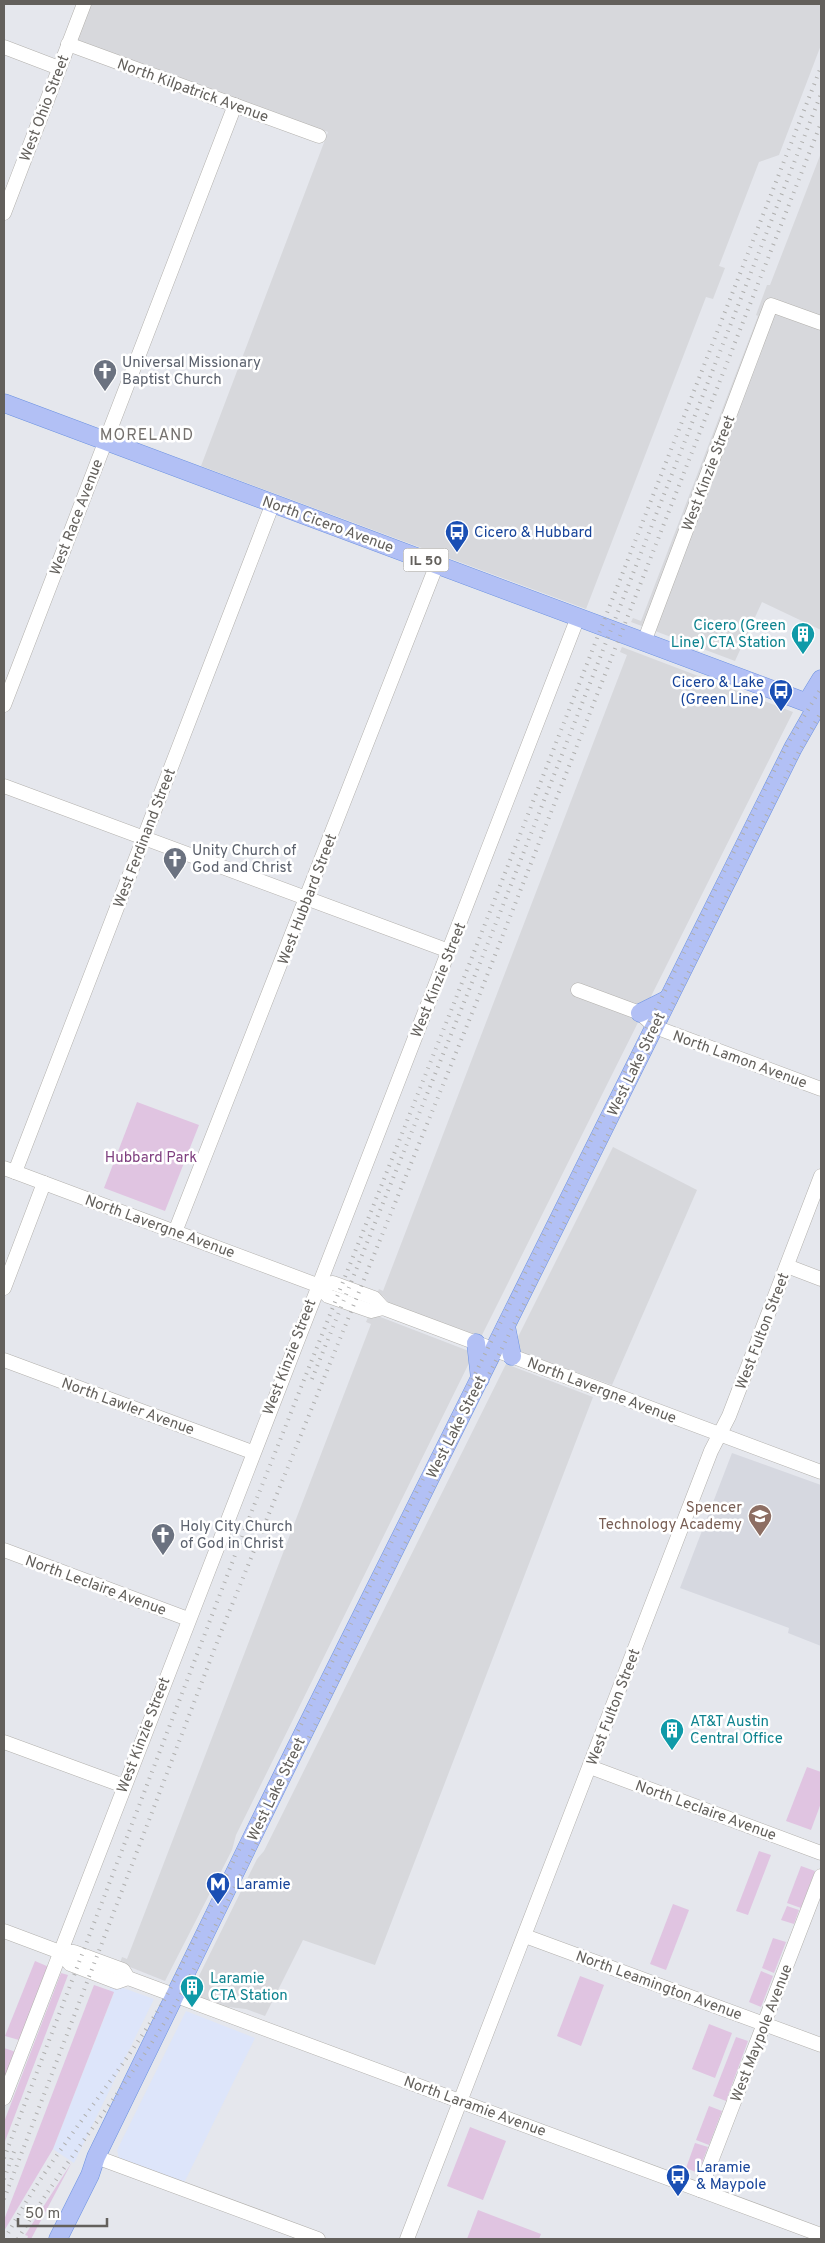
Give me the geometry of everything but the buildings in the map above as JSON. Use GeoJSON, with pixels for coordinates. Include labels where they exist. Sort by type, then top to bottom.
{"type":"FeatureCollection","features":[{"type":"Feature","properties":{"kind":"main road","name":"North Cicero Avenue"},"geometry":{"type":"LineString","coordinates":[[4,403],[644,642],[817,704]]}},
{"type":"Feature","properties":{"kind":"main road","name":"West Lake Street"},"geometry":{"type":"LineString","coordinates":[[58,2239],[175,1995],[458,1422],[792,748],[817,704],[821,679]]}},
{"type":"Feature","properties":{"kind":"main road"},"geometry":{"type":"LineString","coordinates":[[640,1013],[668,999]]}},
{"type":"Feature","properties":{"kind":"main road"},"geometry":{"type":"LineString","coordinates":[[458,1422],[476,1412],[511,1289],[527,1283]]}},
{"type":"Feature","properties":{"kind":"main road","name":"West Lake Street"},"geometry":{"type":"LineString","coordinates":[[47,2239],[83,2171],[96,2157]]}},
{"type":"Feature","properties":{"kind":"street","name":"West Ohio Street"},"geometry":{"type":"LineString","coordinates":[[4,213],[84,4]]}},
{"type":"Feature","properties":{"kind":"street","name":"North Kilpatrick Avenue"},"geometry":{"type":"LineString","coordinates":[[68,44],[319,136]]}},
{"type":"Feature","properties":{"kind":"street"},"geometry":{"type":"LineString","coordinates":[[4,47],[59,68]]}},
{"type":"Feature","properties":{"kind":"street","name":"West Race Avenue"},"geometry":{"type":"LineString","coordinates":[[4,705],[235,105]]}},
{"type":"Feature","properties":{"kind":"street","name":"West Kinzie Street"},"geometry":{"type":"LineString","coordinates":[[644,642],[772,305],[821,323]]}},
{"type":"Feature","properties":{"kind":"street","name":"West Ferdinand Street"},"geometry":{"type":"LineString","coordinates":[[9,1170],[144,838],[274,503]]}},
{"type":"Feature","properties":{"kind":"street","name":"West Hubbard Street"},"geometry":{"type":"LineString","coordinates":[[175,1232],[308,899],[437,564]]}},
{"type":"Feature","properties":{"kind":"street","name":"West Kinzie Street"},"geometry":{"type":"LineString","coordinates":[[4,2098],[252,1452],[578,617]]}},
{"type":"Feature","properties":{"kind":"street"},"geometry":{"type":"LineString","coordinates":[[4,786],[449,951]]}},
{"type":"Feature","properties":{"kind":"street","name":"North Lamon Avenue"},"geometry":{"type":"LineString","coordinates":[[578,990],[640,1013],[655,1027],[821,1089]]}},
{"type":"Feature","properties":{"kind":"street","name":"North Lavergne Avenue"},"geometry":{"type":"LineString","coordinates":[[9,1170],[317,1285],[333,1283],[374,1298],[383,1308],[821,1472]]}},
{"type":"Feature","properties":{"kind":"street","name":"West Fulton Street"},"geometry":{"type":"LineString","coordinates":[[406,2239],[525,1936],[710,1451],[729,1416],[821,1176]]}},
{"type":"Feature","properties":{"kind":"street"},"geometry":{"type":"LineString","coordinates":[[4,1288],[44,1183]]}},
{"type":"Feature","properties":{"kind":"street"},"geometry":{"type":"LineString","coordinates":[[787,1266],[821,1279]]}},
{"type":"Feature","properties":{"kind":"street","name":"North Lawler Avenue"},"geometry":{"type":"LineString","coordinates":[[4,1360],[252,1452]]}},
{"type":"Feature","properties":{"kind":"street","name":"North Leclaire Avenue"},"geometry":{"type":"LineString","coordinates":[[4,1550],[188,1619]]}},
{"type":"Feature","properties":{"kind":"street"},"geometry":{"type":"LineString","coordinates":[[4,1742],[124,1786]]}},
{"type":"Feature","properties":{"kind":"street","name":"North Leclaire Avenue"},"geometry":{"type":"LineString","coordinates":[[590,1767],[821,1853]]}},
{"type":"Feature","properties":{"kind":"street","name":"West Maypole Avenue"},"geometry":{"type":"LineString","coordinates":[[700,2190],[821,1876]]}},
{"type":"Feature","properties":{"kind":"street","name":"North Laramie Avenue"},"geometry":{"type":"LineString","coordinates":[[4,1931],[60,1952],[74,1952],[123,1970],[128,1978],[821,2235]]}},
{"type":"Feature","properties":{"kind":"street","name":"North Leamington Avenue"},"geometry":{"type":"LineString","coordinates":[[525,1936],[821,2045]]}},
{"type":"Feature","properties":{"kind":"street"},"geometry":{"type":"LineString","coordinates":[[96,2157],[318,2239]]}},
{"type":"Feature","properties":{"kind":"shaded area"},"geometry":{"type":"Polygon","coordinates":[[[89,4],[821,4],[821,45],[779,155],[759,162],[719,266],[725,268],[713,299],[706,297],[586,609],[201,466],[328,132],[76,40],[89,4]]]}},
{"type":"Feature","properties":{"kind":"shaded area"},"geometry":{"type":"Polygon","coordinates":[[[821,153],[821,630],[762,602],[735,661],[631,622],[633,618],[641,621],[758,316],[756,315],[767,285],[770,285],[821,153]]]}},
{"type":"Feature","properties":{"kind":"shaded area"},"geometry":{"type":"Polygon","coordinates":[[[622,647],[793,712],[481,1337],[389,1303],[383,1296],[377,1294],[379,1289],[383,1291],[627,655],[620,652],[622,647]]]}},
{"type":"Feature","properties":{"kind":"shaded area"},"geometry":{"type":"Polygon","coordinates":[[[613,1147],[697,1190],[612,1385],[512,1349],[613,1147]]]}},
{"type":"Feature","properties":{"kind":"shaded area"},"geometry":{"type":"Polygon","coordinates":[[[370,1313],[474,1353],[236,1835],[232,1850],[165,1981],[120,1963],[122,1957],[127,1959],[371,1324],[366,1322],[370,1313]]]}},
{"type":"Feature","properties":{"kind":"shaded area"},"geometry":{"type":"Polygon","coordinates":[[[506,1364],[593,1397],[375,1965],[303,1940],[265,2016],[246,2009],[219,2006],[190,1994],[257,1859],[264,1851],[506,1364]]]}},
{"type":"Feature","properties":{"kind":"shaded area","name":"Spencer Technology Academy"},"geometry":{"type":"Polygon","coordinates":[[[732,1453],[821,1485],[821,1646],[788,1633],[789,1628],[680,1588],[732,1453]]]}},
{"type":"Feature","properties":{"kind":"shaded area"},"geometry":{"type":"Polygon","coordinates":[[[112,1984],[154,1999],[74,2163],[53,2149],[114,1993],[109,1991],[112,1984]]]}},
{"type":"Feature","properties":{"kind":"shaded area"},"geometry":{"type":"Polygon","coordinates":[[[186,2011],[255,2038],[184,2183],[119,2158],[117,2150],[186,2011]]]}},
{"type":"Feature","properties":{"kind":"green space","name":"Hubbard Park"},"geometry":{"type":"Polygon","coordinates":[[[137,1102],[199,1125],[165,1211],[104,1188],[137,1102]]]}},
{"type":"Feature","properties":{"kind":"green space"},"geometry":{"type":"Polygon","coordinates":[[[807,1767],[821,1772],[821,1803],[811,1830],[786,1821],[807,1767]]]}},
{"type":"Feature","properties":{"kind":"green space"},"geometry":{"type":"Polygon","coordinates":[[[759,1851],[771,1855],[748,1915],[736,1911],[759,1851]]]}},
{"type":"Feature","properties":{"kind":"green space"},"geometry":{"type":"Polygon","coordinates":[[[801,1866],[815,1871],[801,1908],[787,1903],[801,1866]]]}},
{"type":"Feature","properties":{"kind":"green space"},"geometry":{"type":"Polygon","coordinates":[[[673,1904],[689,1910],[666,1970],[650,1964],[673,1904]]]}},
{"type":"Feature","properties":{"kind":"green space"},"geometry":{"type":"Polygon","coordinates":[[[787,1906],[799,1910],[794,1924],[781,1920],[787,1906]]]}},
{"type":"Feature","properties":{"kind":"green space"},"geometry":{"type":"Polygon","coordinates":[[[773,1938],[786,1942],[774,1973],[762,1968],[773,1938]]]}},
{"type":"Feature","properties":{"kind":"green space"},"geometry":{"type":"Polygon","coordinates":[[[35,1961],[49,1967],[19,2040],[5,2036],[35,1961]]]}},
{"type":"Feature","properties":{"kind":"green space"},"geometry":{"type":"Polygon","coordinates":[[[761,1971],[773,1976],[761,2007],[749,2002],[761,1971]]]}},
{"type":"Feature","properties":{"kind":"green space"},"geometry":{"type":"Polygon","coordinates":[[[61,1973],[68,1975],[4,2144],[4,2122],[61,1973]]]}},
{"type":"Feature","properties":{"kind":"green space"},"geometry":{"type":"Polygon","coordinates":[[[580,1976],[604,1985],[581,2046],[557,2036],[580,1976]]]}},
{"type":"Feature","properties":{"kind":"green space"},"geometry":{"type":"Polygon","coordinates":[[[94,1985],[114,1992],[53,2149],[4,2231],[4,2220],[94,1985]]]}},
{"type":"Feature","properties":{"kind":"green space"},"geometry":{"type":"Polygon","coordinates":[[[709,2024],[732,2033],[715,2078],[692,2069],[709,2024]]]}},
{"type":"Feature","properties":{"kind":"green space"},"geometry":{"type":"Polygon","coordinates":[[[736,2037],[748,2041],[726,2101],[713,2096],[736,2037]]]}},
{"type":"Feature","properties":{"kind":"green space"},"geometry":{"type":"Polygon","coordinates":[[[4,2048],[16,2052],[4,2081],[4,2048]]]}},
{"type":"Feature","properties":{"kind":"green space"},"geometry":{"type":"Polygon","coordinates":[[[709,2106],[722,2111],[709,2145],[696,2140],[709,2106]]]}},
{"type":"Feature","properties":{"kind":"green space"},"geometry":{"type":"Polygon","coordinates":[[[470,2127],[506,2141],[483,2200],[447,2186],[470,2127]]]}},
{"type":"Feature","properties":{"kind":"green space"},"geometry":{"type":"Polygon","coordinates":[[[695,2143],[708,2147],[698,2173],[686,2168],[695,2143]]]}},
{"type":"Feature","properties":{"kind":"green space"},"geometry":{"type":"Polygon","coordinates":[[[72,2162],[31,2239],[27,2239],[28,2236],[25,2235],[72,2162]]]}},
{"type":"Feature","properties":{"kind":"green space"},"geometry":{"type":"Polygon","coordinates":[[[478,2210],[541,2234],[539,2239],[467,2239],[478,2210]]]}},
{"type":"Feature","properties":{"kind":"railway"},"geometry":{"type":"LineString","coordinates":[[4,2158],[255,1503],[456,998],[821,67]]}},
{"type":"Feature","properties":{"kind":"railway"},"geometry":{"type":"LineString","coordinates":[[312,1379],[494,928],[821,94]]}},
{"type":"Feature","properties":{"kind":"railway"},"geometry":{"type":"LineString","coordinates":[[4,2199],[221,1632],[479,996],[821,123]]}},
{"type":"Feature","properties":{"kind":"railway"},"geometry":{"type":"LineString","coordinates":[[5,2239],[42,2177],[147,2028],[166,1997],[788,743],[821,688]]}},
{"type":"Feature","properties":{"kind":"railway"},"geometry":{"type":"LineString","coordinates":[[18,2239],[59,2175],[147,2050],[186,1985],[792,764],[821,712]]}},
{"type":"Feature","properties":{"kind":"railway"},"geometry":{"type":"LineString","coordinates":[[4,2179],[15,2149]]}},
{"type":"Feature","properties":{"kind":"place","name":"Universal Missionary Baptist Church"},"geometry":{"type":"Point","coordinates":[105,392]}},
{"type":"Feature","properties":{"kind":"place","name":"Cicero & Hubbard"},"geometry":{"type":"Point","coordinates":[457,553]}},
{"type":"Feature","properties":{"kind":"place","name":"Cicero (Green Line) CTA Station"},"geometry":{"type":"Point","coordinates":[803,655]}},
{"type":"Feature","properties":{"kind":"place","name":"Cicero & Lake (Green Line)"},"geometry":{"type":"Point","coordinates":[781,712]}},
{"type":"Feature","properties":{"kind":"place","name":"Unity Church of God and Christ"},"geometry":{"type":"Point","coordinates":[175,880]}},
{"type":"Feature","properties":{"kind":"place","name":"Spencer Technology Academy"},"geometry":{"type":"Point","coordinates":[760,1537]}},
{"type":"Feature","properties":{"kind":"place","name":"Holy City Church of God in Christ"},"geometry":{"type":"Point","coordinates":[163,1556]}},
{"type":"Feature","properties":{"kind":"place","name":"AT&T Austin Central Office"},"geometry":{"type":"Point","coordinates":[672,1751]}},
{"type":"Feature","properties":{"kind":"place","name":"Laramie"},"geometry":{"type":"Point","coordinates":[218,1905]}},
{"type":"Feature","properties":{"kind":"place","name":"Laramie CTA Station"},"geometry":{"type":"Point","coordinates":[192,2008]}},
{"type":"Feature","properties":{"kind":"place","name":"Laramie & Maypole"},"geometry":{"type":"Point","coordinates":[678,2197]}},
{"type":"Feature","properties":{"kind":"district","name":"MORELAND"},"geometry":{"type":"Point","coordinates":[147,434]}}]}
